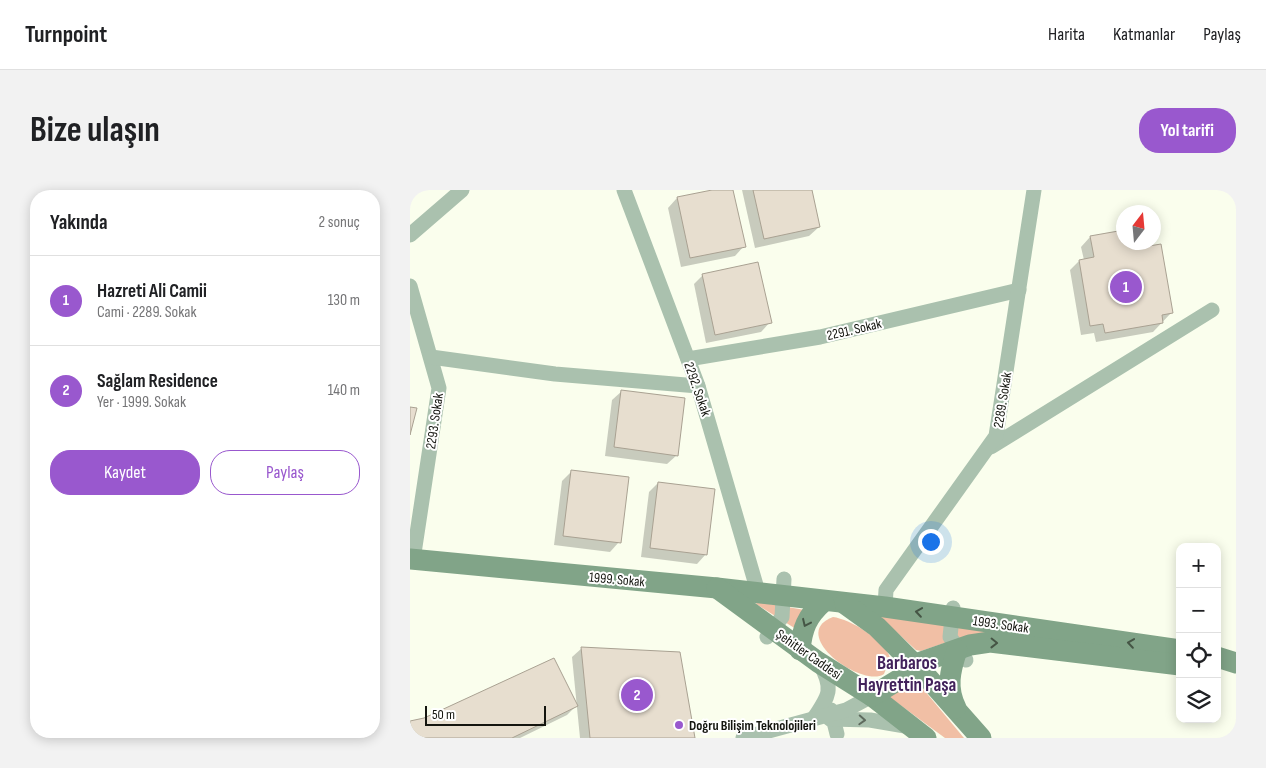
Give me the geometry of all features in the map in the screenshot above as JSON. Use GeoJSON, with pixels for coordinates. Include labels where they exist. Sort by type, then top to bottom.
{"type":"FeatureCollection","features":[{"type":"Feature","properties":{"kind":"street"},"geometry":{"type":"LineString","coordinates":[[410,235],[462,190]]}},
{"type":"Feature","properties":{"kind":"street","name":"2292. Sokak"},"geometry":{"type":"LineString","coordinates":[[624,190],[698,386],[758,592]]}},
{"type":"Feature","properties":{"kind":"street","name":"2289. Sokak"},"geometry":{"type":"LineString","coordinates":[[885,607],[886,590],[991,446],[996,436],[1034,190]]}},
{"type":"Feature","properties":{"kind":"street","name":"2293. Sokak"},"geometry":{"type":"LineString","coordinates":[[410,286],[439,388],[412,560]]}},
{"type":"Feature","properties":{"kind":"street","name":"2291. Sokak"},"geometry":{"type":"LineString","coordinates":[[688,359],[820,337],[1019,290]]}},
{"type":"Feature","properties":{"kind":"street"},"geometry":{"type":"LineString","coordinates":[[991,446],[1212,310]]}},
{"type":"Feature","properties":{"kind":"street"},"geometry":{"type":"LineString","coordinates":[[430,357],[555,374],[698,386]]}},
{"type":"Feature","properties":{"kind":"street","name":"1999. Sokak"},"geometry":{"type":"LineString","coordinates":[[412,560],[758,592],[783,587],[823,602]]}},
{"type":"Feature","properties":{"kind":"street"},"geometry":{"type":"LineString","coordinates":[[770,633],[782,617],[783,587]]}},
{"type":"Feature","properties":{"kind":"street","name":"Şehitler Caddesi"},"geometry":{"type":"LineString","coordinates":[[717,588],[770,633],[872,696],[921,733]]}},
{"type":"Feature","properties":{"kind":"street"},"geometry":{"type":"LineString","coordinates":[[800,650],[805,622],[823,602]]}},
{"type":"Feature","properties":{"kind":"street","name":"1993. Sokak"},"geometry":{"type":"LineString","coordinates":[[823,602],[953,612],[1176,649]]}},
{"type":"Feature","properties":{"kind":"street"},"geometry":{"type":"LineString","coordinates":[[845,604],[877,627],[981,738]]}},
{"type":"Feature","properties":{"kind":"street"},"geometry":{"type":"LineString","coordinates":[[953,612],[950,637],[961,653],[950,672],[949,687],[958,712]]}},
{"type":"Feature","properties":{"kind":"street","name":"1993. Sokak"},"geometry":{"type":"LineString","coordinates":[[913,665],[961,653],[990,642],[1176,665]]}},
{"type":"Feature","properties":{"kind":"street"},"geometry":{"type":"LineString","coordinates":[[1221,658],[1236,663]]}},
{"type":"Feature","properties":{"kind":"street"},"geometry":{"type":"LineString","coordinates":[[818,662],[829,681],[827,707],[837,734]]}},
{"type":"Feature","properties":{"kind":"street"},"geometry":{"type":"LineString","coordinates":[[1221,665],[1236,663]]}},
{"type":"Feature","properties":{"kind":"street"},"geometry":{"type":"LineString","coordinates":[[743,738],[814,718],[827,707],[846,710],[903,677],[913,665]]}},
{"type":"Feature","properties":{"kind":"street"},"geometry":{"type":"LineString","coordinates":[[827,707],[921,733]]}},
{"type":"Feature","properties":{"kind":"shaded area"},"geometry":{"type":"Polygon","coordinates":[[[757,602],[805,610],[796,629],[756,604],[757,602]]]}},
{"type":"Feature","properties":{"kind":"shaded area"},"geometry":{"type":"Polygon","coordinates":[[[878,615],[1176,655],[959,638],[921,651],[916,650],[878,615]]]}},
{"type":"Feature","properties":{"kind":"shaded area"},"geometry":{"type":"Polygon","coordinates":[[[833,617],[857,626],[882,645],[890,658],[884,674],[874,677],[860,674],[846,667],[823,646],[818,635],[821,625],[833,617]]]}},
{"type":"Feature","properties":{"kind":"shaded area"},"geometry":{"type":"Polygon","coordinates":[[[914,678],[964,738],[945,738],[888,696],[914,678]]]}},
{"type":"Feature","properties":{"kind":"building"},"geometry":{"type":"Polygon","coordinates":[[[712,190],[733,190],[746,247],[690,258],[677,197],[712,190]]]}},
{"type":"Feature","properties":{"kind":"building"},"geometry":{"type":"Polygon","coordinates":[[[753,190],[812,190],[820,227],[764,239],[753,190]]]}},
{"type":"Feature","properties":{"kind":"building"},"geometry":{"type":"Polygon","coordinates":[[[1116,231],[1116,250],[1161,250],[1161,244],[1173,313],[1162,315],[1163,323],[1105,333],[1103,324],[1090,326],[1079,260],[1094,257],[1090,236],[1116,231]]]}},
{"type":"Feature","properties":{"kind":"building"},"geometry":{"type":"Polygon","coordinates":[[[758,262],[772,323],[715,335],[702,274],[758,262]]]}},
{"type":"Feature","properties":{"kind":"building"},"geometry":{"type":"Polygon","coordinates":[[[621,390],[685,398],[678,456],[614,447],[621,390]]]}},
{"type":"Feature","properties":{"kind":"building"},"geometry":{"type":"Polygon","coordinates":[[[410,407],[417,408],[410,435],[410,407]]]}},
{"type":"Feature","properties":{"kind":"building"},"geometry":{"type":"Polygon","coordinates":[[[571,470],[629,477],[621,543],[563,536],[571,470]]]}},
{"type":"Feature","properties":{"kind":"building"},"geometry":{"type":"Polygon","coordinates":[[[658,482],[715,489],[707,555],[650,548],[658,482]]]}},
{"type":"Feature","properties":{"kind":"building"},"geometry":{"type":"Polygon","coordinates":[[[581,647],[680,652],[695,738],[590,738],[581,647]]]}},
{"type":"Feature","properties":{"kind":"building"},"geometry":{"type":"Polygon","coordinates":[[[554,658],[578,706],[512,738],[410,738],[410,721],[424,718],[554,658]]]}},
{"type":"Feature","properties":{"kind":"place","name":"Hazreti Ali Camii"},"geometry":{"type":"Point","coordinates":[1126,287]}},
{"type":"Feature","properties":{"kind":"place","name":"Sağlam Residence"},"geometry":{"type":"Point","coordinates":[637,695]}},
{"type":"Feature","properties":{"kind":"place","name":"Doğru Bilişim Teknolojileri"},"geometry":{"type":"Point","coordinates":[679,725]}},
{"type":"Feature","properties":{"kind":"district","name":"Barbaros Hayrettin Paşa"},"geometry":{"type":"Point","coordinates":[907,673]}}]}
